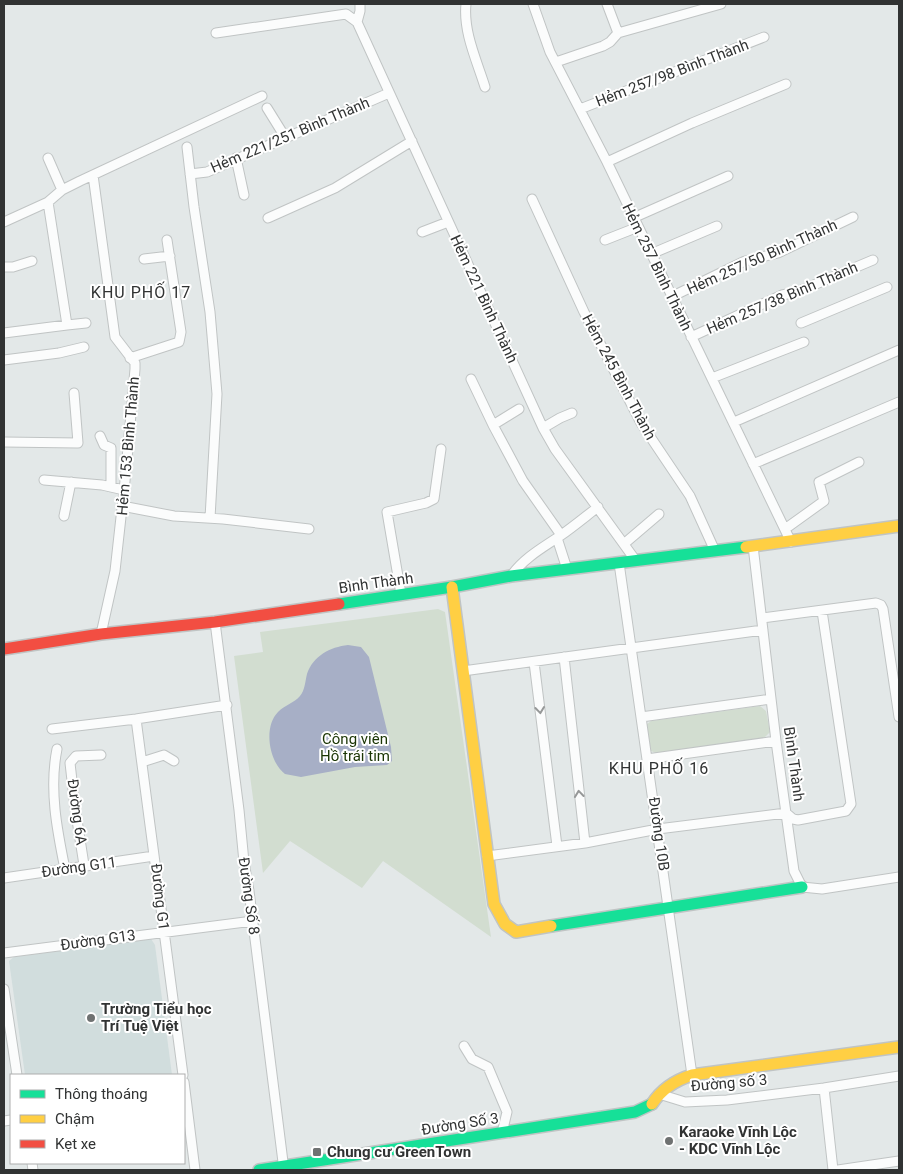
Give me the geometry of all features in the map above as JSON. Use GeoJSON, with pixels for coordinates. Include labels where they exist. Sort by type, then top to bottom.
{"type":"FeatureCollection","features":[{"type":"Feature","properties":{"kind":"street"},"geometry":{"type":"LineString","coordinates":[[216,33],[346,14],[358,22],[360,4]]}},
{"type":"Feature","properties":{"kind":"street"},"geometry":{"type":"LineString","coordinates":[[466,4],[466,20],[485,87]]}},
{"type":"Feature","properties":{"kind":"street","name":"Hẻm 257 Bình Thành"},"geometry":{"type":"LineString","coordinates":[[533,4],[550,52],[607,162],[671,297],[734,422],[790,542]]}},
{"type":"Feature","properties":{"kind":"street"},"geometry":{"type":"LineString","coordinates":[[607,4],[618,33]]}},
{"type":"Feature","properties":{"kind":"street"},"geometry":{"type":"LineString","coordinates":[[556,62],[603,46],[610,42],[618,33],[721,4]]}},
{"type":"Feature","properties":{"kind":"street","name":"Hẻm 221 Bình Thành"},"geometry":{"type":"LineString","coordinates":[[358,22],[543,428],[555,449],[636,560]]}},
{"type":"Feature","properties":{"kind":"street","name":"Hẻm 257/98 Bình Thành"},"geometry":{"type":"LineString","coordinates":[[580,109],[764,38]]}},
{"type":"Feature","properties":{"kind":"street"},"geometry":{"type":"LineString","coordinates":[[607,162],[692,123],[786,84]]}},
{"type":"Feature","properties":{"kind":"street","name":"Hẻm 221/251 Bình Thành"},"geometry":{"type":"LineString","coordinates":[[190,174],[207,172],[389,93]]}},
{"type":"Feature","properties":{"kind":"street"},"geometry":{"type":"LineString","coordinates":[[4,222],[48,202],[62,190],[93,174],[262,96]]}},
{"type":"Feature","properties":{"kind":"street"},"geometry":{"type":"LineString","coordinates":[[267,108],[285,137]]}},
{"type":"Feature","properties":{"kind":"street"},"geometry":{"type":"LineString","coordinates":[[268,218],[335,188],[412,142]]}},
{"type":"Feature","properties":{"kind":"street"},"geometry":{"type":"LineString","coordinates":[[187,147],[210,312],[217,394],[210,518]]}},
{"type":"Feature","properties":{"kind":"street"},"geometry":{"type":"LineString","coordinates":[[48,158],[62,190]]}},
{"type":"Feature","properties":{"kind":"street"},"geometry":{"type":"LineString","coordinates":[[236,158],[244,195]]}},
{"type":"Feature","properties":{"kind":"street","name":"Hẻm 153 Bình Thành"},"geometry":{"type":"LineString","coordinates":[[93,174],[115,337],[135,363],[115,571],[101,634]]}},
{"type":"Feature","properties":{"kind":"street"},"geometry":{"type":"LineString","coordinates":[[634,218],[728,176]]}},
{"type":"Feature","properties":{"kind":"street","name":"Hẻm 245 Bình Thành"},"geometry":{"type":"LineString","coordinates":[[532,199],[584,312],[640,423],[690,496],[715,551]]}},
{"type":"Feature","properties":{"kind":"street"},"geometry":{"type":"LineString","coordinates":[[48,202],[67,325]]}},
{"type":"Feature","properties":{"kind":"street","name":"Hẻm 257/50 Bình Thành"},"geometry":{"type":"LineString","coordinates":[[671,297],[745,262],[778,253],[853,217]]}},
{"type":"Feature","properties":{"kind":"street"},"geometry":{"type":"LineString","coordinates":[[422,232],[448,222]]}},
{"type":"Feature","properties":{"kind":"street"},"geometry":{"type":"LineString","coordinates":[[651,254],[717,226]]}},
{"type":"Feature","properties":{"kind":"street"},"geometry":{"type":"LineString","coordinates":[[605,240],[638,227]]}},
{"type":"Feature","properties":{"kind":"street"},"geometry":{"type":"LineString","coordinates":[[130,358],[179,342],[181,332],[167,240]]}},
{"type":"Feature","properties":{"kind":"street"},"geometry":{"type":"LineString","coordinates":[[144,259],[170,256]]}},
{"type":"Feature","properties":{"kind":"street","name":"Hẻm 257/38 Bình Thành"},"geometry":{"type":"LineString","coordinates":[[691,337],[782,295],[797,292],[873,260]]}},
{"type":"Feature","properties":{"kind":"street"},"geometry":{"type":"LineString","coordinates":[[4,267],[13,267],[32,261]]}},
{"type":"Feature","properties":{"kind":"street"},"geometry":{"type":"LineString","coordinates":[[801,323],[887,287]]}},
{"type":"Feature","properties":{"kind":"street"},"geometry":{"type":"LineString","coordinates":[[4,332],[86,323]]}},
{"type":"Feature","properties":{"kind":"street"},"geometry":{"type":"LineString","coordinates":[[712,378],[804,342]]}},
{"type":"Feature","properties":{"kind":"street"},"geometry":{"type":"LineString","coordinates":[[4,360],[59,353],[84,347]]}},
{"type":"Feature","properties":{"kind":"street"},"geometry":{"type":"LineString","coordinates":[[734,422],[899,350]]}},
{"type":"Feature","properties":{"kind":"street"},"geometry":{"type":"LineString","coordinates":[[470,379],[523,481],[559,537],[567,569]]}},
{"type":"Feature","properties":{"kind":"street"},"geometry":{"type":"LineString","coordinates":[[4,442],[78,443],[74,393]]}},
{"type":"Feature","properties":{"kind":"street"},"geometry":{"type":"LineString","coordinates":[[753,464],[899,402]]}},
{"type":"Feature","properties":{"kind":"street"},"geometry":{"type":"LineString","coordinates":[[493,425],[519,409]]}},
{"type":"Feature","properties":{"kind":"street"},"geometry":{"type":"LineString","coordinates":[[543,428],[572,413]]}},
{"type":"Feature","properties":{"kind":"street"},"geometry":{"type":"LineString","coordinates":[[100,436],[104,445],[111,448],[111,487]]}},
{"type":"Feature","properties":{"kind":"street"},"geometry":{"type":"LineString","coordinates":[[401,594],[387,512],[426,504],[434,499],[441,449]]}},
{"type":"Feature","properties":{"kind":"street"},"geometry":{"type":"LineString","coordinates":[[785,529],[824,501],[819,482],[860,462]]}},
{"type":"Feature","properties":{"kind":"street"},"geometry":{"type":"LineString","coordinates":[[44,480],[124,490]]}},
{"type":"Feature","properties":{"kind":"street"},"geometry":{"type":"LineString","coordinates":[[64,516],[70,482]]}},
{"type":"Feature","properties":{"kind":"street"},"geometry":{"type":"LineString","coordinates":[[122,506],[174,516],[309,529]]}},
{"type":"Feature","properties":{"kind":"street"},"geometry":{"type":"LineString","coordinates":[[511,576],[518,566],[529,557],[598,507]]}},
{"type":"Feature","properties":{"kind":"street"},"geometry":{"type":"LineString","coordinates":[[625,543],[659,514]]}},
{"type":"Feature","properties":{"kind":"street","name":"Bình Thành"},"geometry":{"type":"LineString","coordinates":[[4,649],[101,634],[215,622],[452,587],[511,576],[790,542],[899,526]]}},
{"type":"Feature","properties":{"kind":"street","name":"Bình Thành"},"geometry":{"type":"LineString","coordinates":[[753,546],[770,699],[794,871],[802,887]]}},
{"type":"Feature","properties":{"kind":"street","name":"Đường 10B"},"geometry":{"type":"LineString","coordinates":[[619,563],[670,909],[692,1075]]}},
{"type":"Feature","properties":{"kind":"street"},"geometry":{"type":"LineString","coordinates":[[452,587],[494,904],[500,919],[508,930],[516,932],[802,887],[822,889],[899,877]]}},
{"type":"Feature","properties":{"kind":"street"},"geometry":{"type":"LineString","coordinates":[[762,618],[876,603],[881,605],[896,678],[899,717]]}},
{"type":"Feature","properties":{"kind":"street"},"geometry":{"type":"LineString","coordinates":[[487,856],[585,843],[658,829],[786,813],[793,819],[798,820],[846,811],[851,804],[822,611]]}},
{"type":"Feature","properties":{"kind":"street","name":"Đường Số 8"},"geometry":{"type":"LineString","coordinates":[[215,622],[227,705],[240,810],[244,862],[284,1169]]}},
{"type":"Feature","properties":{"kind":"street"},"geometry":{"type":"LineString","coordinates":[[463,671],[763,630]]}},
{"type":"Feature","properties":{"kind":"street"},"geometry":{"type":"LineString","coordinates":[[564,657],[585,843]]}},
{"type":"Feature","properties":{"kind":"street"},"geometry":{"type":"LineString","coordinates":[[534,662],[557,846]]}},
{"type":"Feature","properties":{"kind":"street"},"geometry":{"type":"LineString","coordinates":[[641,717],[770,699]]}},
{"type":"Feature","properties":{"kind":"street"},"geometry":{"type":"LineString","coordinates":[[52,729],[136,719],[227,705]]}},
{"type":"Feature","properties":{"kind":"street","name":"Đường G1"},"geometry":{"type":"LineString","coordinates":[[136,719],[183,1074]]}},
{"type":"Feature","properties":{"kind":"street"},"geometry":{"type":"LineString","coordinates":[[647,758],[776,741]]}},
{"type":"Feature","properties":{"kind":"street"},"geometry":{"type":"LineString","coordinates":[[57,749],[53,769],[53,790],[65,869]]}},
{"type":"Feature","properties":{"kind":"street","name":"Đường 6A"},"geometry":{"type":"LineString","coordinates":[[84,865],[70,763],[76,756],[101,755]]}},
{"type":"Feature","properties":{"kind":"street"},"geometry":{"type":"LineString","coordinates":[[142,762],[164,755],[174,761]]}},
{"type":"Feature","properties":{"kind":"street","name":"Đường G11"},"geometry":{"type":"LineString","coordinates":[[4,878],[154,856]]}},
{"type":"Feature","properties":{"kind":"street","name":"Đường G13"},"geometry":{"type":"LineString","coordinates":[[4,953],[253,922]]}},
{"type":"Feature","properties":{"kind":"street"},"geometry":{"type":"LineString","coordinates":[[4,989],[17,1074]]}},
{"type":"Feature","properties":{"kind":"street"},"geometry":{"type":"LineString","coordinates":[[464,1046],[472,1059],[488,1067],[507,1112],[502,1133]]}},
{"type":"Feature","properties":{"kind":"street","name":"Đường số 3"},"geometry":{"type":"LineString","coordinates":[[659,1094],[682,1078],[692,1075],[899,1047]]}},
{"type":"Feature","properties":{"kind":"street","name":"Đường số 3"},"geometry":{"type":"LineString","coordinates":[[659,1094],[685,1102],[727,1100],[824,1088],[899,1076]]}},
{"type":"Feature","properties":{"kind":"street"},"geometry":{"type":"LineString","coordinates":[[824,1088],[833,1170]]}},
{"type":"Feature","properties":{"kind":"street","name":"Đường Số 3"},"geometry":{"type":"LineString","coordinates":[[259,1170],[284,1169],[635,1112],[652,1105],[659,1094]]}},
{"type":"Feature","properties":{"kind":"street"},"geometry":{"type":"LineString","coordinates":[[185,1099],[187,1134],[195,1170]]}},
{"type":"Feature","properties":{"kind":"street"},"geometry":{"type":"LineString","coordinates":[[838,1170],[899,1161]]}},
{"type":"Feature","properties":{"kind":"shaded area","name":"Trường Tiểu học Trí Tuệ Việt"},"geometry":{"type":"Polygon","coordinates":[[[151,939],[155,945],[172,1074],[25,1074],[9,961],[14,957],[151,939]]]}},
{"type":"Feature","properties":{"kind":"green space","name":"Công viên Hồ trái tim"},"geometry":{"type":"Polygon","coordinates":[[[438,609],[445,612],[491,937],[383,861],[362,888],[290,841],[263,873],[234,656],[263,652],[260,632],[438,609]]]}},
{"type":"Feature","properties":{"kind":"green space"},"geometry":{"type":"Polygon","coordinates":[[[760,706],[766,711],[770,732],[764,738],[656,753],[651,751],[646,725],[651,721],[760,706]]]}},
{"type":"Feature","properties":{"kind":"water"},"geometry":{"type":"Polygon","coordinates":[[[348,645],[361,647],[369,657],[391,747],[392,761],[387,765],[355,767],[301,777],[285,774],[279,769],[275,761],[270,744],[269,735],[273,718],[302,694],[307,674],[318,657],[329,650],[348,645]]]}},
{"type":"Feature","properties":{"kind":"traffic: fast"},"geometry":{"type":"LineString","coordinates":[[339,604],[511,576],[746,547]]}},
{"type":"Feature","properties":{"kind":"traffic: fast"},"geometry":{"type":"LineString","coordinates":[[551,926],[802,887]]}},
{"type":"Feature","properties":{"kind":"traffic: fast"},"geometry":{"type":"LineString","coordinates":[[259,1170],[635,1112],[652,1104]]}},
{"type":"Feature","properties":{"kind":"traffic: slow"},"geometry":{"type":"LineString","coordinates":[[746,547],[899,526]]}},
{"type":"Feature","properties":{"kind":"traffic: slow"},"geometry":{"type":"LineString","coordinates":[[452,587],[494,904],[505,924],[516,932],[551,926]]}},
{"type":"Feature","properties":{"kind":"traffic: slow"},"geometry":{"type":"LineString","coordinates":[[652,1104],[669,1086],[692,1075],[899,1047]]}},
{"type":"Feature","properties":{"kind":"traffic: jam"},"geometry":{"type":"LineString","coordinates":[[4,649],[101,634],[215,622],[339,604]]}},
{"type":"Feature","properties":{"kind":"place","name":"Trường Tiểu học Trí Tuệ Việt"},"geometry":{"type":"Point","coordinates":[91,1018]}},
{"type":"Feature","properties":{"kind":"place","name":"Karaoke Vĩnh Lộc - KDC Vĩnh Lộc"},"geometry":{"type":"Point","coordinates":[669,1141]}},
{"type":"Feature","properties":{"kind":"place","name":"Chung cư GreenTown"},"geometry":{"type":"Point","coordinates":[317,1152]}},
{"type":"Feature","properties":{"kind":"district","name":"KHU PHỐ 17"},"geometry":{"type":"Point","coordinates":[141,292]}},
{"type":"Feature","properties":{"kind":"district","name":"KHU PHỐ 16"},"geometry":{"type":"Point","coordinates":[659,768]}}]}
